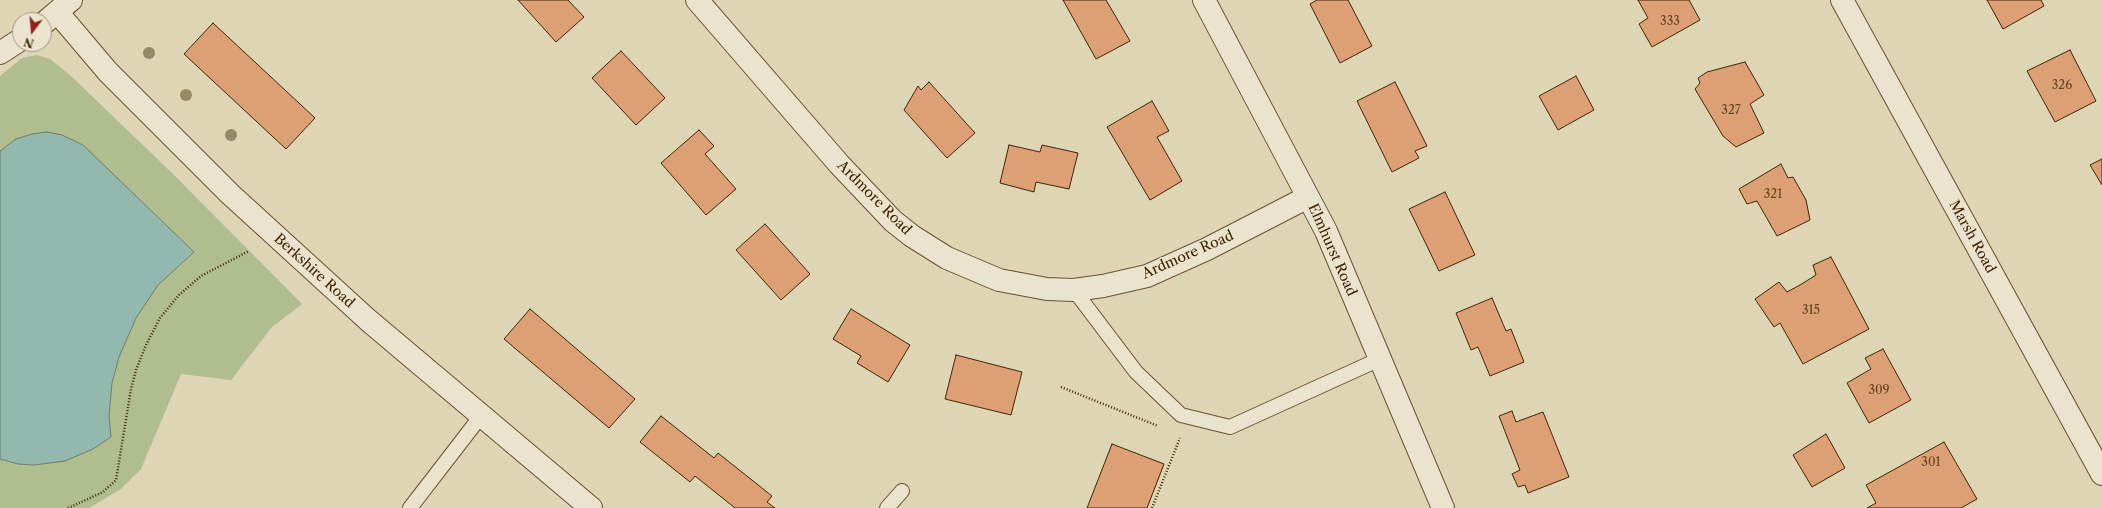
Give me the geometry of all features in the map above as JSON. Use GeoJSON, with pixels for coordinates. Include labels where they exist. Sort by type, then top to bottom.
{"type":"FeatureCollection","features":[{"type":"Feature","properties":{"kind":"street","name":"Ardmore Road"},"geometry":{"type":"LineString","coordinates":[[697,0],[839,164],[893,221],[912,236],[954,261],[999,280],[1047,289],[1074,290],[1103,286],[1147,276],[1207,249],[1308,197]]}},
{"type":"Feature","properties":{"kind":"street","name":"Elmhurst Road"},"geometry":{"type":"LineString","coordinates":[[1204,0],[1326,231],[1443,508]]}},
{"type":"Feature","properties":{"kind":"street","name":"Marsh Road"},"geometry":{"type":"LineString","coordinates":[[1842,0],[2102,474]]}},
{"type":"Feature","properties":{"kind":"street","name":"Berkshire Road"},"geometry":{"type":"LineString","coordinates":[[58,12],[108,72],[230,194],[368,320],[591,508]]}},
{"type":"Feature","properties":{"kind":"street"},"geometry":{"type":"LineString","coordinates":[[0,53],[12,45]]}},
{"type":"Feature","properties":{"kind":"lane"},"geometry":{"type":"LineString","coordinates":[[1074,290],[1136,372],[1181,415],[1230,427],[1380,359]]}},
{"type":"Feature","properties":{"kind":"lane"},"geometry":{"type":"LineString","coordinates":[[410,508],[481,416]]}},
{"type":"Feature","properties":{"kind":"lane"},"geometry":{"type":"LineString","coordinates":[[887,508],[902,490]]}},
{"type":"Feature","properties":{"kind":"path"},"geometry":{"type":"LineString","coordinates":[[68,508],[103,492],[116,480],[131,389],[136,370],[146,345],[160,318],[179,295],[201,276],[249,251]]}},
{"type":"Feature","properties":{"kind":"path"},"geometry":{"type":"LineString","coordinates":[[1061,387],[1160,427]]}},
{"type":"Feature","properties":{"kind":"path"},"geometry":{"type":"LineString","coordinates":[[1152,508],[1181,435]]}},
{"type":"Feature","properties":{"kind":"green space"},"geometry":{"type":"Polygon","coordinates":[[[37,55],[50,59],[71,76],[172,173],[302,304],[272,327],[231,380],[181,374],[141,469],[121,489],[89,508],[0,508],[0,76],[22,58],[37,55]]]}},
{"type":"Feature","properties":{"kind":"water"},"geometry":{"type":"Polygon","coordinates":[[[47,132],[62,135],[83,145],[194,252],[158,285],[136,318],[119,357],[112,383],[109,416],[111,437],[93,449],[65,461],[34,465],[18,464],[0,459],[0,151],[16,139],[32,134],[47,132]]]}},
{"type":"Feature","properties":{"kind":"building"},"geometry":{"type":"Polygon","coordinates":[[[518,0],[568,0],[584,17],[556,42],[518,0]]]}},
{"type":"Feature","properties":{"kind":"building"},"geometry":{"type":"Polygon","coordinates":[[[1063,0],[1106,0],[1130,41],[1096,59],[1063,0]]]}},
{"type":"Feature","properties":{"kind":"building"},"geometry":{"type":"Polygon","coordinates":[[[1317,0],[1348,0],[1372,46],[1340,63],[1310,4],[1317,0]]]}},
{"type":"Feature","properties":{"kind":"building"},"geometry":{"type":"Polygon","coordinates":[[[1638,0],[1689,0],[1700,20],[1652,47],[1639,24],[1648,18],[1638,0]]]}},
{"type":"Feature","properties":{"kind":"building"},"geometry":{"type":"Polygon","coordinates":[[[1987,0],[2041,0],[2044,6],[2003,29],[1987,0]]]}},
{"type":"Feature","properties":{"kind":"building"},"geometry":{"type":"Polygon","coordinates":[[[213,23],[315,118],[286,149],[184,54],[213,23]]]}},
{"type":"Feature","properties":{"kind":"building"},"geometry":{"type":"Polygon","coordinates":[[[2070,50],[2096,101],[2055,122],[2027,71],[2070,50]]]}},
{"type":"Feature","properties":{"kind":"building"},"geometry":{"type":"Polygon","coordinates":[[[621,51],[665,98],[636,125],[592,78],[621,51]]]}},
{"type":"Feature","properties":{"kind":"building"},"geometry":{"type":"Polygon","coordinates":[[[1745,62],[1764,95],[1750,104],[1764,133],[1736,147],[1723,136],[1695,89],[1700,83],[1698,78],[1707,72],[1745,62]]]}},
{"type":"Feature","properties":{"kind":"building"},"geometry":{"type":"Polygon","coordinates":[[[1576,76],[1594,110],[1558,130],[1539,96],[1576,76]]]}},
{"type":"Feature","properties":{"kind":"building"},"geometry":{"type":"Polygon","coordinates":[[[929,82],[975,133],[947,158],[904,110],[918,86],[921,90],[929,82]]]}},
{"type":"Feature","properties":{"kind":"building"},"geometry":{"type":"Polygon","coordinates":[[[1395,82],[1427,146],[1415,151],[1419,158],[1392,172],[1357,101],[1395,82]]]}},
{"type":"Feature","properties":{"kind":"building"},"geometry":{"type":"Polygon","coordinates":[[[1152,101],[1169,131],[1157,137],[1182,181],[1150,200],[1107,127],[1152,101]]]}},
{"type":"Feature","properties":{"kind":"building"},"geometry":{"type":"Polygon","coordinates":[[[699,130],[714,146],[705,154],[736,189],[706,215],[661,163],[699,130]]]}},
{"type":"Feature","properties":{"kind":"building"},"geometry":{"type":"Polygon","coordinates":[[[1009,145],[1040,152],[1042,145],[1078,153],[1069,189],[1036,182],[1034,192],[1000,183],[1009,145]]]}},
{"type":"Feature","properties":{"kind":"building"},"geometry":{"type":"Polygon","coordinates":[[[2102,159],[2102,185],[2090,165],[2102,159]]]}},
{"type":"Feature","properties":{"kind":"building"},"geometry":{"type":"Polygon","coordinates":[[[1781,164],[1788,178],[1793,177],[1806,200],[1810,220],[1777,236],[1757,201],[1747,204],[1739,189],[1781,164]]]}},
{"type":"Feature","properties":{"kind":"building"},"geometry":{"type":"Polygon","coordinates":[[[1445,192],[1475,255],[1439,271],[1409,209],[1445,192]]]}},
{"type":"Feature","properties":{"kind":"building"},"geometry":{"type":"Polygon","coordinates":[[[765,224],[810,274],[781,300],[736,250],[765,224]]]}},
{"type":"Feature","properties":{"kind":"building"},"geometry":{"type":"Polygon","coordinates":[[[1831,257],[1869,329],[1803,364],[1780,323],[1774,327],[1755,299],[1779,282],[1787,292],[1800,285],[1816,275],[1813,265],[1831,257]]]}},
{"type":"Feature","properties":{"kind":"building"},"geometry":{"type":"Polygon","coordinates":[[[1492,298],[1506,331],[1511,329],[1524,362],[1490,376],[1478,347],[1471,350],[1456,313],[1492,298]]]}},
{"type":"Feature","properties":{"kind":"building"},"geometry":{"type":"Polygon","coordinates":[[[530,309],[635,399],[609,428],[504,339],[530,309]]]}},
{"type":"Feature","properties":{"kind":"building"},"geometry":{"type":"Polygon","coordinates":[[[851,309],[910,345],[888,382],[857,363],[861,356],[833,339],[851,309]]]}},
{"type":"Feature","properties":{"kind":"building"},"geometry":{"type":"Polygon","coordinates":[[[1883,349],[1911,400],[1869,423],[1847,383],[1871,369],[1865,358],[1883,349]]]}},
{"type":"Feature","properties":{"kind":"building"},"geometry":{"type":"Polygon","coordinates":[[[956,355],[1022,372],[1011,415],[945,399],[956,355]]]}},
{"type":"Feature","properties":{"kind":"building"},"geometry":{"type":"Polygon","coordinates":[[[1512,411],[1516,422],[1543,412],[1569,477],[1528,493],[1525,485],[1518,487],[1512,474],[1520,470],[1499,416],[1512,411]]]}},
{"type":"Feature","properties":{"kind":"building"},"geometry":{"type":"Polygon","coordinates":[[[661,416],[714,458],[718,453],[772,496],[767,502],[775,508],[735,508],[695,476],[690,482],[640,442],[661,416]]]}},
{"type":"Feature","properties":{"kind":"building"},"geometry":{"type":"Polygon","coordinates":[[[1826,434],[1845,468],[1812,487],[1793,455],[1826,434]]]}},
{"type":"Feature","properties":{"kind":"building"},"geometry":{"type":"Polygon","coordinates":[[[1944,442],[1977,499],[1961,508],[1867,508],[1876,503],[1866,485],[1944,442]]]}},
{"type":"Feature","properties":{"kind":"building"},"geometry":{"type":"Polygon","coordinates":[[[1112,444],[1164,464],[1147,508],[1087,508],[1112,444]]]}}]}
